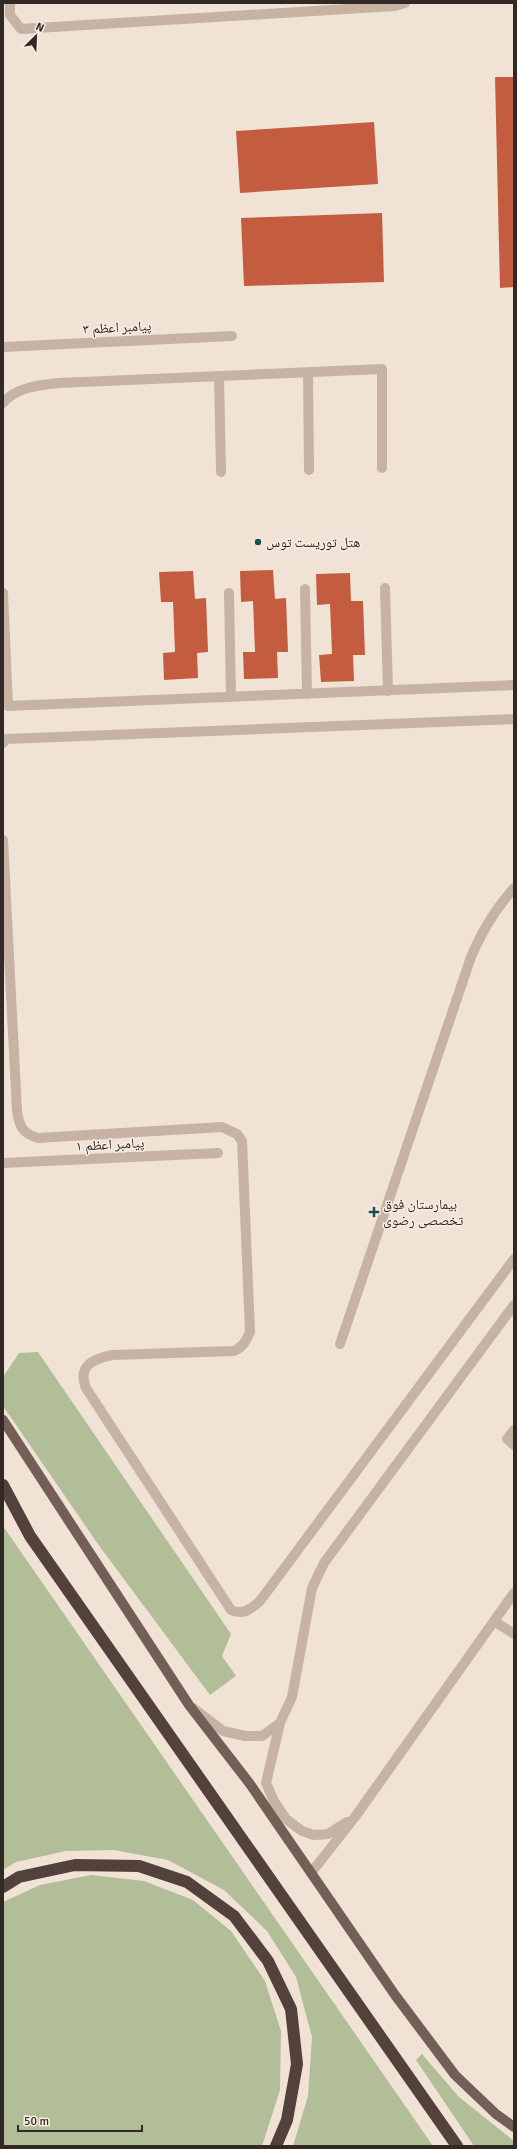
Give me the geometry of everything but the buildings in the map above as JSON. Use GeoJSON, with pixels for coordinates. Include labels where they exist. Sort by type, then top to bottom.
{"type":"FeatureCollection","features":[{"type":"Feature","properties":{"kind":"highway"},"geometry":{"type":"LineString","coordinates":[[3,1485],[30,1536],[457,2146]]}},
{"type":"Feature","properties":{"kind":"highway"},"geometry":{"type":"LineString","coordinates":[[3,1887],[19,1877],[75,1865],[139,1866],[187,1882],[234,1916],[268,1961],[291,2009],[297,2064],[287,2120],[276,2146]]}},
{"type":"Feature","properties":{"kind":"main road"},"geometry":{"type":"LineString","coordinates":[[3,1420],[189,1705],[250,1784],[395,1995],[455,2075],[496,2114],[514,2128]]}},
{"type":"Feature","properties":{"kind":"street"},"geometry":{"type":"LineString","coordinates":[[10,3],[6,15],[21,29],[395,6],[405,3]]}},
{"type":"Feature","properties":{"kind":"street","name":"پیامبر اعظم ۳"},"geometry":{"type":"LineString","coordinates":[[3,347],[232,336]]}},
{"type":"Feature","properties":{"kind":"street"},"geometry":{"type":"LineString","coordinates":[[3,403],[6,399],[33,386],[382,369],[382,468]]}},
{"type":"Feature","properties":{"kind":"street"},"geometry":{"type":"LineString","coordinates":[[308,372],[309,470]]}},
{"type":"Feature","properties":{"kind":"street"},"geometry":{"type":"LineString","coordinates":[[219,376],[221,472]]}},
{"type":"Feature","properties":{"kind":"street"},"geometry":{"type":"LineString","coordinates":[[385,588],[388,691]]}},
{"type":"Feature","properties":{"kind":"street"},"geometry":{"type":"LineString","coordinates":[[305,589],[308,694]]}},
{"type":"Feature","properties":{"kind":"street"},"geometry":{"type":"LineString","coordinates":[[3,593],[8,706],[514,685]]}},
{"type":"Feature","properties":{"kind":"street"},"geometry":{"type":"LineString","coordinates":[[229,593],[231,697]]}},
{"type":"Feature","properties":{"kind":"street"},"geometry":{"type":"LineString","coordinates":[[3,743],[6,739],[514,719]]}},
{"type":"Feature","properties":{"kind":"street"},"geometry":{"type":"LineString","coordinates":[[3,840],[17,1111],[19,1122],[24,1131],[38,1138],[222,1127],[237,1134],[242,1141],[250,1332],[245,1342],[240,1348],[234,1351],[112,1355],[95,1358],[84,1371],[83,1381],[86,1388],[231,1610],[237,1613],[249,1611],[260,1601],[514,1259]]}},
{"type":"Feature","properties":{"kind":"street"},"geometry":{"type":"LineString","coordinates":[[340,1344],[471,957],[484,928],[501,902],[514,888]]}},
{"type":"Feature","properties":{"kind":"street","name":"پیامبر اعظم ۱"},"geometry":{"type":"LineString","coordinates":[[3,1163],[218,1153]]}},
{"type":"Feature","properties":{"kind":"street"},"geometry":{"type":"LineString","coordinates":[[355,1817],[328,1834],[314,1835],[302,1831],[286,1819],[274,1802],[266,1783],[280,1723],[292,1697],[312,1588],[324,1563],[514,1305]]}},
{"type":"Feature","properties":{"kind":"street"},"geometry":{"type":"LineString","coordinates":[[514,1430],[507,1439],[514,1445]]}},
{"type":"Feature","properties":{"kind":"street"},"geometry":{"type":"LineString","coordinates":[[311,1873],[355,1817],[514,1593]]}},
{"type":"Feature","properties":{"kind":"street"},"geometry":{"type":"LineString","coordinates":[[494,1621],[514,1634]]}},
{"type":"Feature","properties":{"kind":"street"},"geometry":{"type":"LineString","coordinates":[[189,1705],[223,1731],[245,1736],[262,1736],[280,1723]]}},
{"type":"Feature","properties":{"kind":"green space"},"geometry":{"type":"Polygon","coordinates":[[[38,1352],[231,1634],[222,1656],[236,1676],[210,1695],[100,1547],[3,1406],[3,1377],[19,1353],[38,1352]]]}},
{"type":"Feature","properties":{"kind":"green space"},"geometry":{"type":"Polygon","coordinates":[[[3,1526],[433,2146],[293,2146],[308,2096],[312,2037],[296,1977],[267,1931],[224,1890],[168,1860],[114,1850],[66,1851],[16,1862],[3,1870],[3,1526]]]}},
{"type":"Feature","properties":{"kind":"green space"},"geometry":{"type":"Polygon","coordinates":[[[91,1875],[144,1881],[193,1900],[231,1931],[265,1981],[281,2031],[280,2090],[262,2146],[3,2146],[3,1902],[40,1885],[91,1875]]]}},
{"type":"Feature","properties":{"kind":"green space"},"geometry":{"type":"Polygon","coordinates":[[[422,2054],[459,2097],[514,2141],[514,2146],[474,2146],[416,2060],[422,2054]]]}},
{"type":"Feature","properties":{"kind":"place","name":"هتل توریست توس"},"geometry":{"type":"Point","coordinates":[258,542]}},
{"type":"Feature","properties":{"kind":"place","name":"بیمارستان فوق تخصصی رضوی"},"geometry":{"type":"Point","coordinates":[374,1212]}}]}
